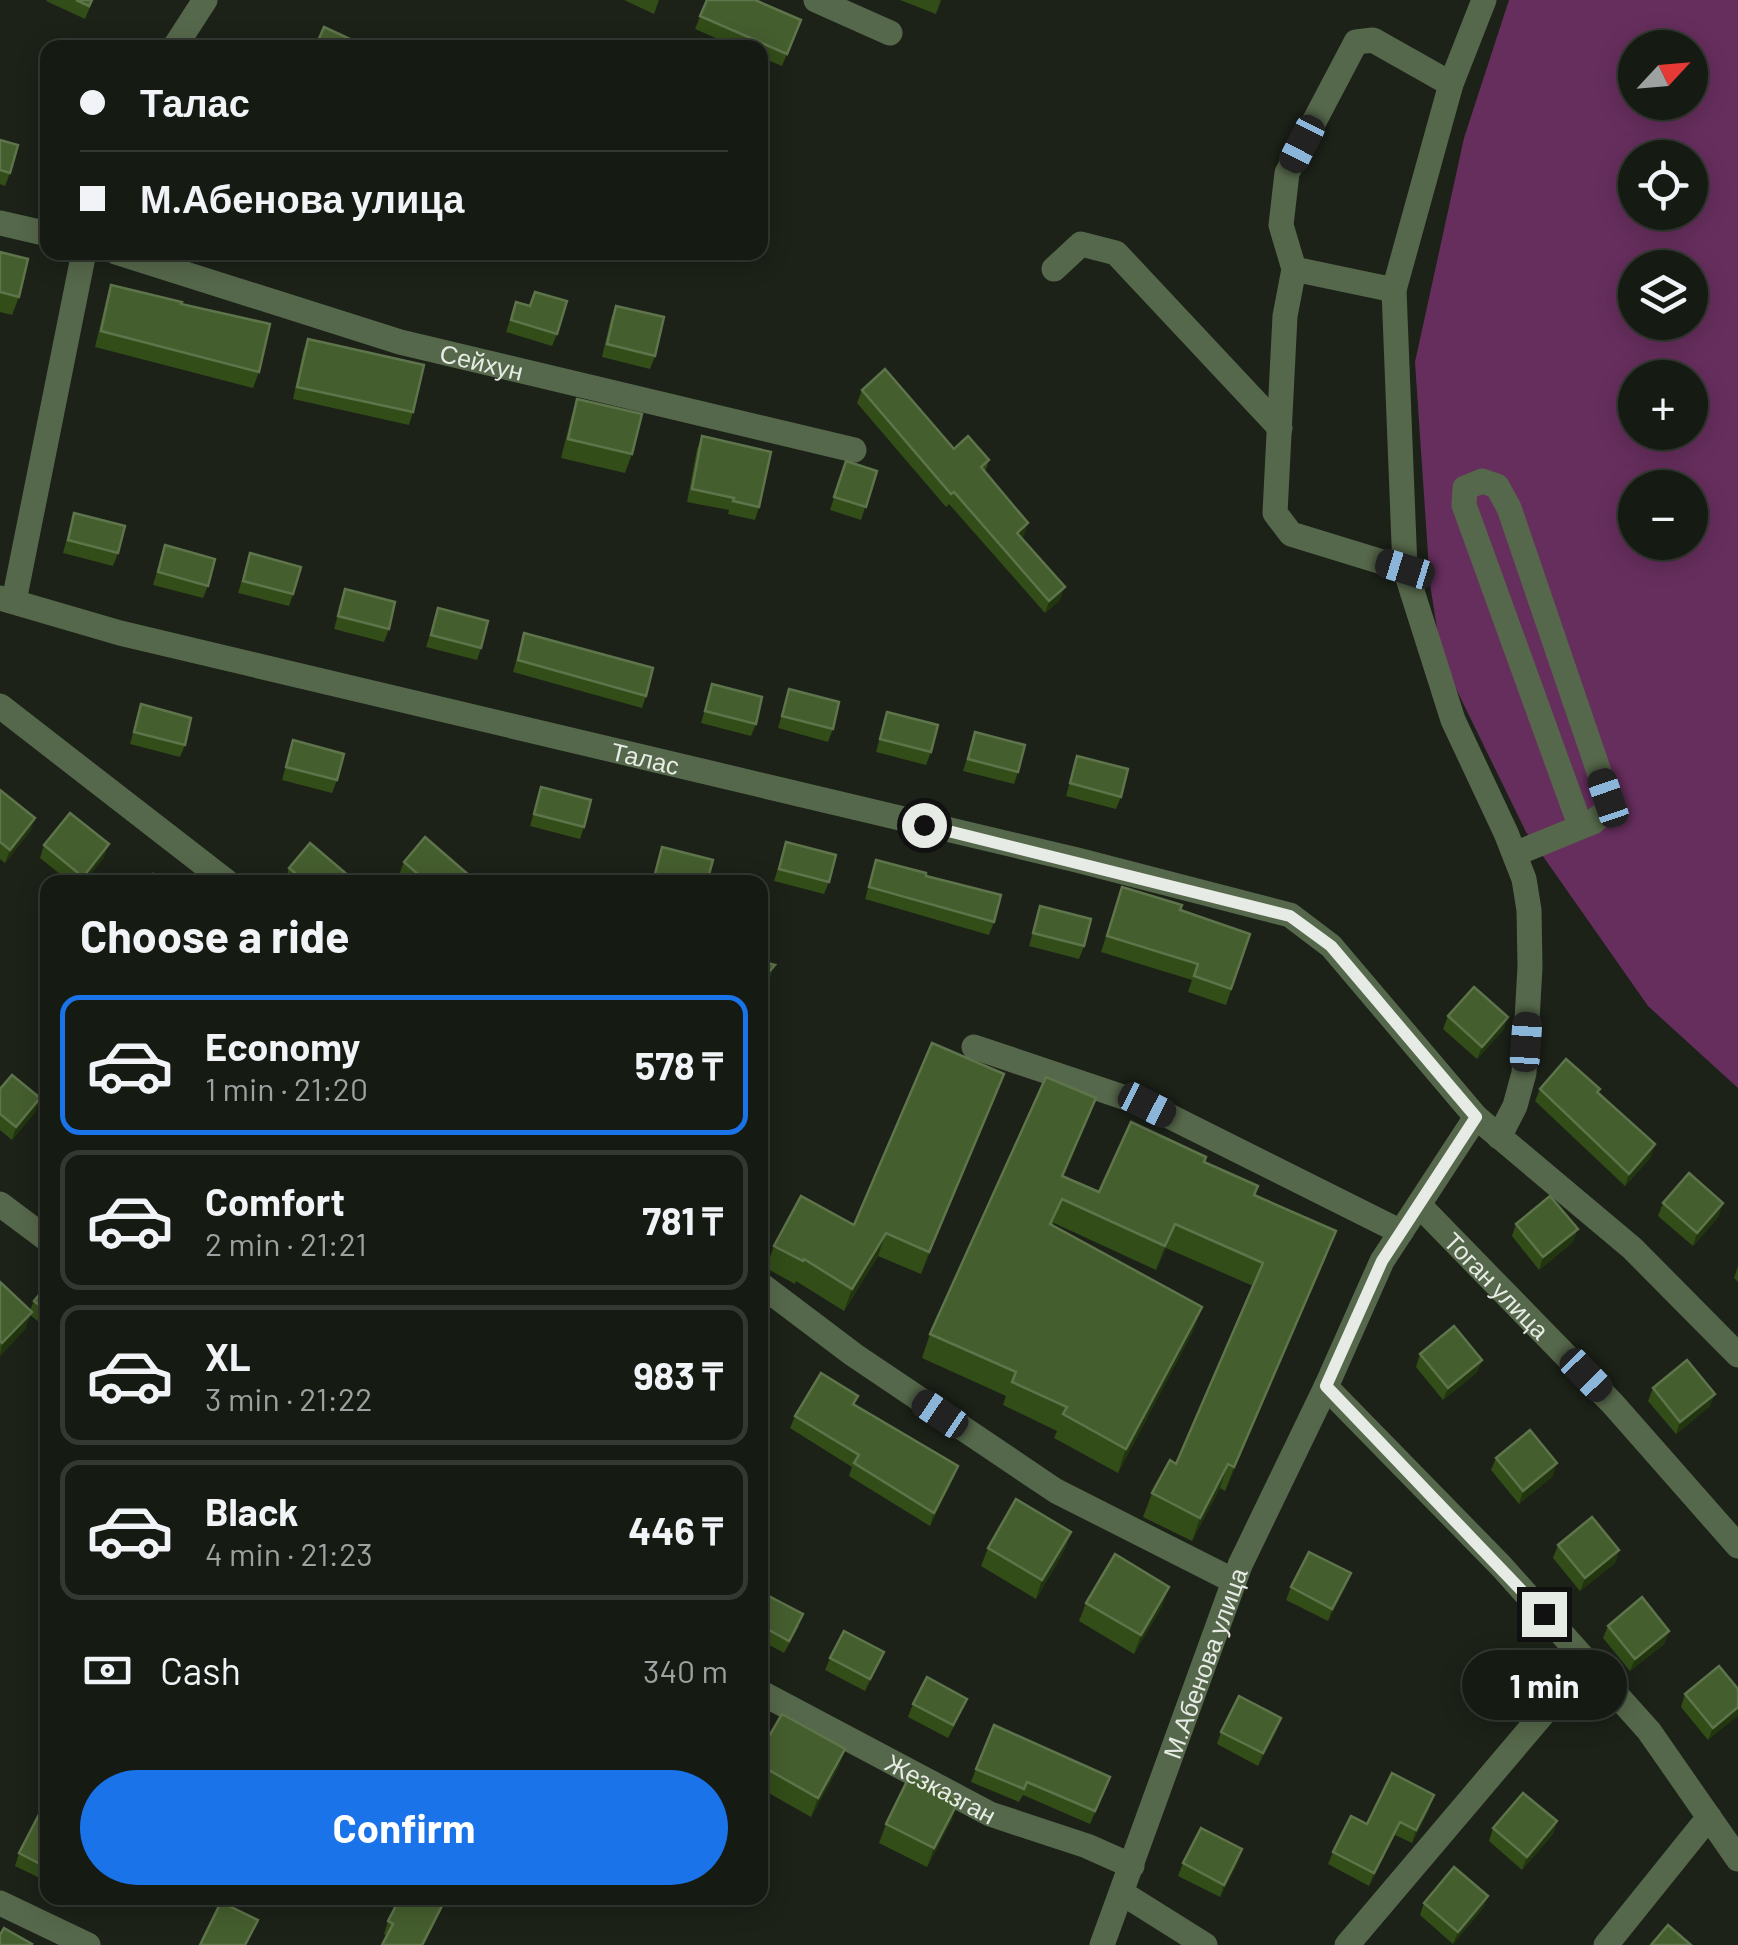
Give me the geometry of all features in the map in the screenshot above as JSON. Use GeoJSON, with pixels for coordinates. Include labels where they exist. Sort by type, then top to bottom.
{"type":"FeatureCollection","features":[{"type":"Feature","properties":{"kind":"street"},"geometry":{"type":"LineString","coordinates":[[179,40],[205,0]]}},
{"type":"Feature","properties":{"kind":"street"},"geometry":{"type":"LineString","coordinates":[[816,0],[890,33]]}},
{"type":"Feature","properties":{"kind":"street"},"geometry":{"type":"LineString","coordinates":[[1484,0],[1451,84],[1394,290],[1405,569],[1453,720],[1514,854],[1524,879],[1529,910],[1524,1073],[1515,1106],[1500,1137]]}},
{"type":"Feature","properties":{"kind":"street"},"geometry":{"type":"LineString","coordinates":[[1405,569],[1291,534],[1275,513],[1285,316],[1294,270],[1282,225],[1287,174],[1356,42],[1373,40],[1451,84]]}},
{"type":"Feature","properties":{"kind":"street"},"geometry":{"type":"LineString","coordinates":[[0,224],[40,232]]}},
{"type":"Feature","properties":{"kind":"street"},"geometry":{"type":"LineString","coordinates":[[1054,269],[1081,244],[1116,253],[1280,428]]}},
{"type":"Feature","properties":{"kind":"street"},"geometry":{"type":"LineString","coordinates":[[7,599],[82,260]]}},
{"type":"Feature","properties":{"kind":"street","name":"Сейхун"},"geometry":{"type":"LineString","coordinates":[[141,260],[400,342],[854,450]]}},
{"type":"Feature","properties":{"kind":"street"},"geometry":{"type":"LineString","coordinates":[[1294,270],[1394,290]]}},
{"type":"Feature","properties":{"kind":"street"},"geometry":{"type":"LineString","coordinates":[[1514,854],[1593,822],[1606,811],[1608,798],[1509,508],[1497,486],[1482,481],[1465,488],[1464,504],[1580,826]]}},
{"type":"Feature","properties":{"kind":"street","name":"Талас"},"geometry":{"type":"LineString","coordinates":[[7,599],[120,633],[1077,860],[1290,916],[1331,946],[1476,1117]]}},
{"type":"Feature","properties":{"kind":"street"},"geometry":{"type":"LineString","coordinates":[[0,706],[218,875]]}},
{"type":"Feature","properties":{"kind":"street"},"geometry":{"type":"LineString","coordinates":[[974,1047],[1147,1105],[1402,1232]]}},
{"type":"Feature","properties":{"kind":"street"},"geometry":{"type":"LineString","coordinates":[[1476,1117],[1632,1248],[1738,1355]]}},
{"type":"Feature","properties":{"kind":"street","name":"М.Абенова улица"},"geometry":{"type":"LineString","coordinates":[[1102,1945],[1234,1581],[1382,1261],[1476,1117]]}},
{"type":"Feature","properties":{"kind":"street"},"geometry":{"type":"LineString","coordinates":[[0,1204],[40,1234]]}},
{"type":"Feature","properties":{"kind":"street","name":"Тоган улица"},"geometry":{"type":"LineString","coordinates":[[1419,1205],[1613,1404],[1738,1546]]}},
{"type":"Feature","properties":{"kind":"street"},"geometry":{"type":"LineString","coordinates":[[768,1290],[854,1356],[1056,1491],[1234,1581]]}},
{"type":"Feature","properties":{"kind":"street"},"geometry":{"type":"LineString","coordinates":[[1326,1386],[1501,1566],[1648,1731],[1738,1859]]}},
{"type":"Feature","properties":{"kind":"street"},"geometry":{"type":"LineString","coordinates":[[1347,1945],[1587,1662]]}},
{"type":"Feature","properties":{"kind":"street","name":"Жезказган"},"geometry":{"type":"LineString","coordinates":[[768,1696],[990,1814],[1087,1846],[1132,1866]]}},
{"type":"Feature","properties":{"kind":"street"},"geometry":{"type":"LineString","coordinates":[[1606,1945],[1709,1818]]}},
{"type":"Feature","properties":{"kind":"street"},"geometry":{"type":"LineString","coordinates":[[1122,1893],[1205,1945]]}},
{"type":"Feature","properties":{"kind":"street"},"geometry":{"type":"LineString","coordinates":[[0,1903],[88,1945]]}},
{"type":"Feature","properties":{"kind":"shaded area"},"geometry":{"type":"Polygon","coordinates":[[[1509,0],[1738,0],[1738,1088],[1648,1006],[1526,832],[1442,660],[1430,584],[1415,362],[1464,138],[1509,0]]]}},
{"type":"Feature","properties":{"kind":"building"},"geometry":{"type":"Polygon","coordinates":[[[707,0],[755,0],[801,20],[787,54],[768,46],[768,40],[755,40],[700,16],[707,0]]]}},
{"type":"Feature","properties":{"kind":"building"},"geometry":{"type":"Polygon","coordinates":[[[324,27],[352,40],[318,40],[324,27]]]}},
{"type":"Feature","properties":{"kind":"building"},"geometry":{"type":"Polygon","coordinates":[[[0,140],[18,145],[10,173],[0,170],[0,140]]]}},
{"type":"Feature","properties":{"kind":"building"},"geometry":{"type":"Polygon","coordinates":[[[0,252],[28,259],[19,297],[0,292],[0,252]]]}},
{"type":"Feature","properties":{"kind":"building"},"geometry":{"type":"Polygon","coordinates":[[[111,285],[270,324],[259,372],[101,331],[111,285]]]}},
{"type":"Feature","properties":{"kind":"building"},"geometry":{"type":"Polygon","coordinates":[[[535,292],[567,301],[557,334],[511,320],[516,302],[530,306],[535,292]]]}},
{"type":"Feature","properties":{"kind":"building"},"geometry":{"type":"Polygon","coordinates":[[[616,306],[664,317],[655,356],[607,344],[616,306]]]}},
{"type":"Feature","properties":{"kind":"building"},"geometry":{"type":"Polygon","coordinates":[[[308,339],[424,365],[413,412],[297,387],[308,339]]]}},
{"type":"Feature","properties":{"kind":"building"},"geometry":{"type":"Polygon","coordinates":[[[885,369],[954,449],[968,436],[989,460],[981,467],[1028,523],[1017,533],[1065,587],[1049,601],[862,390],[885,369]]]}},
{"type":"Feature","properties":{"kind":"building"},"geometry":{"type":"Polygon","coordinates":[[[577,399],[642,414],[632,454],[568,439],[577,399]]]}},
{"type":"Feature","properties":{"kind":"building"},"geometry":{"type":"Polygon","coordinates":[[[702,436],[771,452],[759,507],[692,489],[702,436]]]}},
{"type":"Feature","properties":{"kind":"building"},"geometry":{"type":"Polygon","coordinates":[[[846,461],[877,471],[866,507],[834,497],[846,461]]]}},
{"type":"Feature","properties":{"kind":"building"},"geometry":{"type":"Polygon","coordinates":[[[74,513],[125,526],[118,553],[68,540],[74,513]]]}},
{"type":"Feature","properties":{"kind":"building"},"geometry":{"type":"Polygon","coordinates":[[[165,545],[215,559],[208,586],[158,572],[165,545]]]}},
{"type":"Feature","properties":{"kind":"building"},"geometry":{"type":"Polygon","coordinates":[[[250,553],[301,567],[293,594],[243,581],[250,553]]]}},
{"type":"Feature","properties":{"kind":"building"},"geometry":{"type":"Polygon","coordinates":[[[345,589],[395,602],[389,629],[338,616],[345,589]]]}},
{"type":"Feature","properties":{"kind":"building"},"geometry":{"type":"Polygon","coordinates":[[[438,608],[488,621],[481,648],[431,635],[438,608]]]}},
{"type":"Feature","properties":{"kind":"building"},"geometry":{"type":"Polygon","coordinates":[[[524,633],[653,668],[646,696],[518,660],[524,633]]]}},
{"type":"Feature","properties":{"kind":"building"},"geometry":{"type":"Polygon","coordinates":[[[712,684],[762,697],[756,724],[705,711],[712,684]]]}},
{"type":"Feature","properties":{"kind":"building"},"geometry":{"type":"Polygon","coordinates":[[[789,689],[839,702],[833,729],[782,716],[789,689]]]}},
{"type":"Feature","properties":{"kind":"building"},"geometry":{"type":"Polygon","coordinates":[[[141,704],[191,718],[185,745],[134,732],[141,704]]]}},
{"type":"Feature","properties":{"kind":"building"},"geometry":{"type":"Polygon","coordinates":[[[887,712],[938,725],[931,752],[880,739],[887,712]]]}},
{"type":"Feature","properties":{"kind":"building"},"geometry":{"type":"Polygon","coordinates":[[[975,732],[1025,745],[1018,772],[968,759],[975,732]]]}},
{"type":"Feature","properties":{"kind":"building"},"geometry":{"type":"Polygon","coordinates":[[[293,740],[344,754],[337,780],[286,767],[293,740]]]}},
{"type":"Feature","properties":{"kind":"building"},"geometry":{"type":"Polygon","coordinates":[[[1077,756],[1128,769],[1121,797],[1070,783],[1077,756]]]}},
{"type":"Feature","properties":{"kind":"building"},"geometry":{"type":"Polygon","coordinates":[[[541,787],[591,800],[584,827],[534,814],[541,787]]]}},
{"type":"Feature","properties":{"kind":"building"},"geometry":{"type":"Polygon","coordinates":[[[0,790],[35,818],[10,850],[0,842],[0,790]]]}},
{"type":"Feature","properties":{"kind":"building"},"geometry":{"type":"Polygon","coordinates":[[[70,813],[109,844],[85,875],[44,845],[70,813]]]}},
{"type":"Feature","properties":{"kind":"building"},"geometry":{"type":"Polygon","coordinates":[[[425,837],[469,875],[419,875],[404,862],[425,837]]]}},
{"type":"Feature","properties":{"kind":"building"},"geometry":{"type":"Polygon","coordinates":[[[786,842],[836,855],[829,882],[779,869],[786,842]]]}},
{"type":"Feature","properties":{"kind":"building"},"geometry":{"type":"Polygon","coordinates":[[[310,843],[348,875],[298,875],[289,868],[310,843]]]}},
{"type":"Feature","properties":{"kind":"building"},"geometry":{"type":"Polygon","coordinates":[[[662,847],[713,860],[709,875],[655,874],[662,847]]]}},
{"type":"Feature","properties":{"kind":"building"},"geometry":{"type":"Polygon","coordinates":[[[876,860],[1001,895],[994,922],[869,887],[876,860]]]}},
{"type":"Feature","properties":{"kind":"building"},"geometry":{"type":"Polygon","coordinates":[[[1122,887],[1182,905],[1180,910],[1250,934],[1231,989],[1194,976],[1198,964],[1107,936],[1122,887]]]}},
{"type":"Feature","properties":{"kind":"building"},"geometry":{"type":"Polygon","coordinates":[[[1040,906],[1091,919],[1084,946],[1033,933],[1040,906]]]}},
{"type":"Feature","properties":{"kind":"building"},"geometry":{"type":"Polygon","coordinates":[[[1474,987],[1508,1017],[1482,1047],[1448,1016],[1474,987]]]}},
{"type":"Feature","properties":{"kind":"building"},"geometry":{"type":"Polygon","coordinates":[[[932,1043],[1004,1074],[929,1252],[886,1233],[852,1289],[804,1259],[774,1246],[801,1196],[854,1225],[932,1043]]]}},
{"type":"Feature","properties":{"kind":"building"},"geometry":{"type":"Polygon","coordinates":[[[1566,1059],[1655,1144],[1629,1174],[1540,1089],[1566,1059]]]}},
{"type":"Feature","properties":{"kind":"building"},"geometry":{"type":"Polygon","coordinates":[[[12,1075],[40,1098],[16,1127],[0,1114],[0,1089],[12,1075]]]}},
{"type":"Feature","properties":{"kind":"building"},"geometry":{"type":"Polygon","coordinates":[[[1046,1077],[1096,1098],[1062,1176],[1099,1192],[1131,1122],[1258,1186],[1254,1195],[1336,1231],[1234,1467],[1228,1464],[1200,1518],[1152,1493],[1170,1460],[1176,1464],[1263,1263],[1175,1224],[1165,1246],[1062,1199],[1050,1224],[1202,1307],[1126,1449],[1063,1414],[1067,1407],[1012,1382],[1016,1372],[930,1334],[1046,1077]]]}},
{"type":"Feature","properties":{"kind":"building"},"geometry":{"type":"Polygon","coordinates":[[[1689,1173],[1723,1203],[1697,1233],[1663,1203],[1689,1173]]]}},
{"type":"Feature","properties":{"kind":"building"},"geometry":{"type":"Polygon","coordinates":[[[1550,1196],[1578,1229],[1543,1257],[1516,1224],[1550,1196]]]}},
{"type":"Feature","properties":{"kind":"building"},"geometry":{"type":"Polygon","coordinates":[[[0,1282],[32,1312],[2,1343],[0,1341],[0,1282]]]}},
{"type":"Feature","properties":{"kind":"building"},"geometry":{"type":"Polygon","coordinates":[[[1454,1326],[1482,1360],[1448,1388],[1420,1354],[1454,1326]]]}},
{"type":"Feature","properties":{"kind":"building"},"geometry":{"type":"Polygon","coordinates":[[[1687,1360],[1715,1394],[1680,1422],[1653,1388],[1687,1360]]]}},
{"type":"Feature","properties":{"kind":"building"},"geometry":{"type":"Polygon","coordinates":[[[821,1373],[858,1396],[853,1404],[958,1466],[934,1513],[854,1463],[859,1455],[795,1416],[821,1373]]]}},
{"type":"Feature","properties":{"kind":"building"},"geometry":{"type":"Polygon","coordinates":[[[1530,1430],[1557,1463],[1523,1491],[1496,1458],[1530,1430]]]}},
{"type":"Feature","properties":{"kind":"building"},"geometry":{"type":"Polygon","coordinates":[[[1016,1499],[1071,1532],[1042,1580],[988,1548],[1016,1499]]]}},
{"type":"Feature","properties":{"kind":"building"},"geometry":{"type":"Polygon","coordinates":[[[1592,1517],[1619,1550],[1585,1578],[1558,1545],[1592,1517]]]}},
{"type":"Feature","properties":{"kind":"building"},"geometry":{"type":"Polygon","coordinates":[[[1309,1552],[1351,1573],[1332,1609],[1291,1587],[1309,1552]]]}},
{"type":"Feature","properties":{"kind":"building"},"geometry":{"type":"Polygon","coordinates":[[[1115,1554],[1169,1587],[1141,1635],[1086,1603],[1115,1554]]]}},
{"type":"Feature","properties":{"kind":"building"},"geometry":{"type":"Polygon","coordinates":[[[768,1596],[803,1614],[789,1641],[768,1629],[768,1596]]]}},
{"type":"Feature","properties":{"kind":"building"},"geometry":{"type":"Polygon","coordinates":[[[1642,1597],[1669,1631],[1635,1659],[1608,1626],[1642,1597]]]}},
{"type":"Feature","properties":{"kind":"building"},"geometry":{"type":"Polygon","coordinates":[[[844,1631],[884,1652],[870,1679],[830,1658],[844,1631]]]}},
{"type":"Feature","properties":{"kind":"building"},"geometry":{"type":"Polygon","coordinates":[[[1719,1666],[1738,1689],[1738,1707],[1713,1728],[1685,1694],[1719,1666]]]}},
{"type":"Feature","properties":{"kind":"building"},"geometry":{"type":"Polygon","coordinates":[[[927,1677],[967,1699],[953,1725],[913,1704],[927,1677]]]}},
{"type":"Feature","properties":{"kind":"building"},"geometry":{"type":"Polygon","coordinates":[[[1239,1696],[1281,1718],[1263,1753],[1221,1732],[1239,1696]]]}},
{"type":"Feature","properties":{"kind":"building"},"geometry":{"type":"Polygon","coordinates":[[[782,1714],[845,1749],[818,1798],[768,1770],[768,1738],[782,1714]]]}},
{"type":"Feature","properties":{"kind":"building"},"geometry":{"type":"Polygon","coordinates":[[[994,1725],[1110,1777],[1095,1811],[1027,1782],[1024,1789],[976,1769],[994,1725]]]}},
{"type":"Feature","properties":{"kind":"building"},"geometry":{"type":"Polygon","coordinates":[[[1392,1773],[1434,1795],[1416,1830],[1400,1822],[1374,1873],[1333,1852],[1351,1816],[1367,1824],[1392,1773]]]}},
{"type":"Feature","properties":{"kind":"building"},"geometry":{"type":"Polygon","coordinates":[[[910,1775],[959,1800],[934,1848],[886,1824],[910,1775]]]}},
{"type":"Feature","properties":{"kind":"building"},"geometry":{"type":"Polygon","coordinates":[[[1523,1793],[1557,1821],[1527,1857],[1493,1828],[1523,1793]]]}},
{"type":"Feature","properties":{"kind":"building"},"geometry":{"type":"Polygon","coordinates":[[[40,1813],[40,1864],[19,1853],[40,1813]]]}},
{"type":"Feature","properties":{"kind":"building"},"geometry":{"type":"Polygon","coordinates":[[[1201,1828],[1242,1849],[1224,1885],[1183,1863],[1201,1828]]]}},
{"type":"Feature","properties":{"kind":"building"},"geometry":{"type":"Polygon","coordinates":[[[1454,1867],[1488,1896],[1458,1932],[1424,1903],[1454,1867]]]}},
{"type":"Feature","properties":{"kind":"building"},"geometry":{"type":"Polygon","coordinates":[[[220,1905],[258,1920],[245,1945],[200,1945],[220,1905]]]}},
{"type":"Feature","properties":{"kind":"building"},"geometry":{"type":"Polygon","coordinates":[[[396,1905],[442,1905],[422,1945],[382,1945],[393,1924],[388,1921],[396,1905]]]}},
{"type":"Feature","properties":{"kind":"building"},"geometry":{"type":"Polygon","coordinates":[[[1668,1925],[1691,1945],[1651,1945],[1668,1925]]]}},
{"type":"Feature","properties":{"kind":"building"},"geometry":{"type":"Polygon","coordinates":[[[4,1928],[32,1944],[0,1945],[4,1928]]]}},
{"type":"Feature","properties":{"kind":"route"},"geometry":{"type":"LineString","coordinates":[[924,825],[1290,916],[1331,946],[1476,1117],[1382,1261],[1326,1386],[1544,1614]]}}]}
